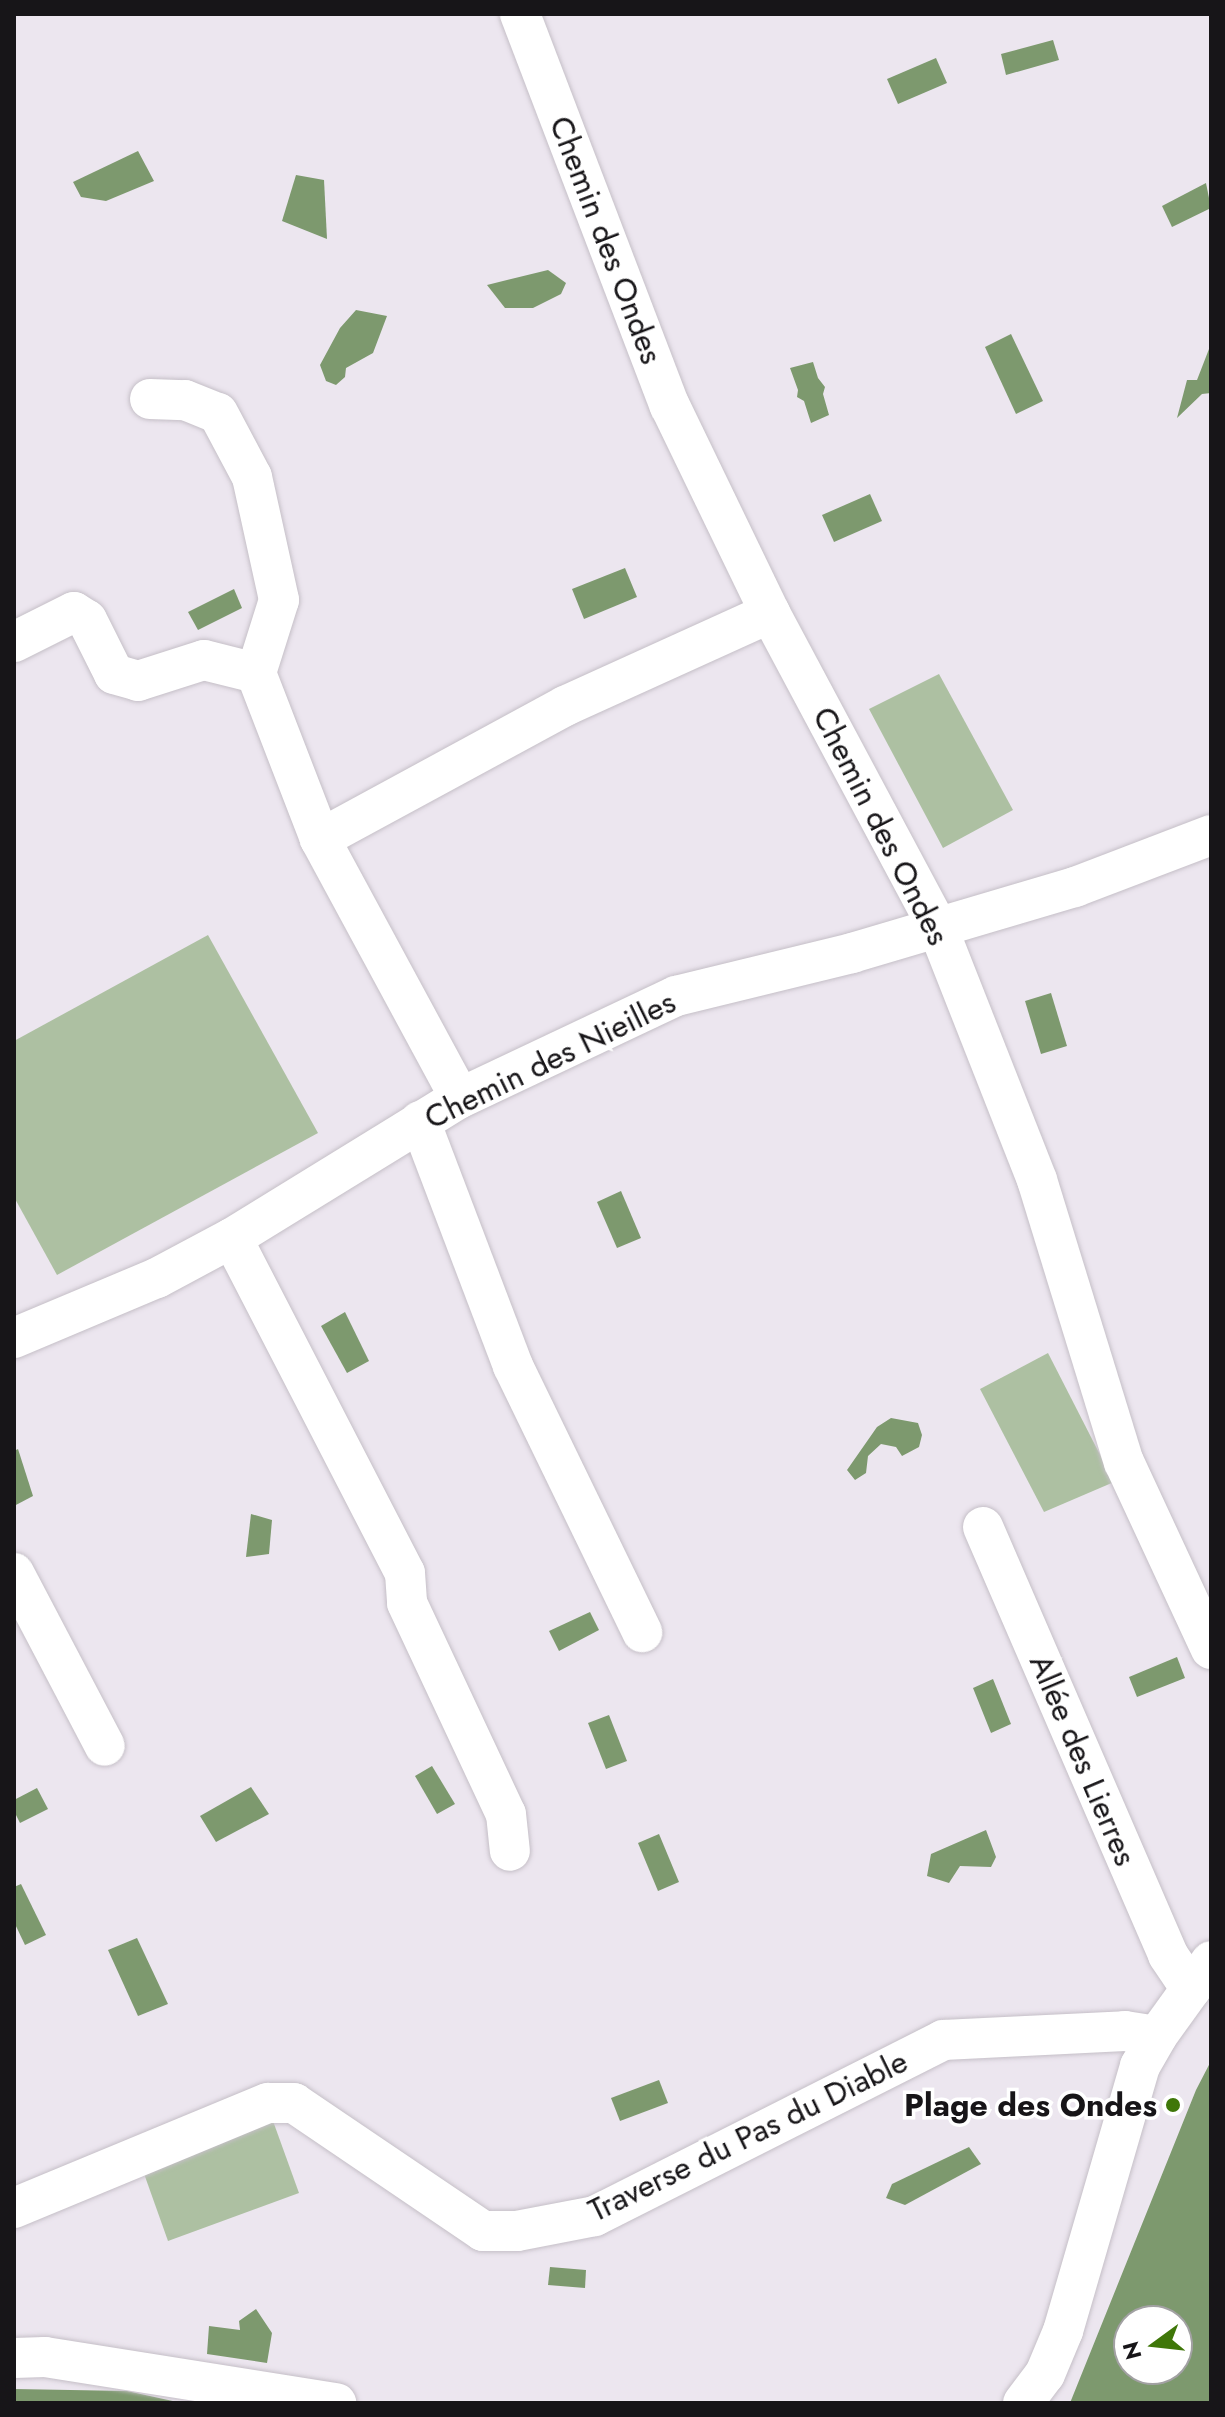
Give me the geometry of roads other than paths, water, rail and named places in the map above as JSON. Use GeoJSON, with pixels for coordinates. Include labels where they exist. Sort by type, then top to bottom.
{"type":"FeatureCollection","features":[{"type":"Feature","properties":{"kind":"street","name":"Chemin des Ondes"},"geometry":{"type":"LineString","coordinates":[[520,14],[670,406],[770,613],[937,926],[1037,1180],[1124,1462],[1211,1649]]}},
{"type":"Feature","properties":{"kind":"street"},"geometry":{"type":"LineString","coordinates":[[150,399],[185,400],[218,413],[252,477],[279,600],[256,673],[320,839],[460,1098]]}},
{"type":"Feature","properties":{"kind":"street"},"geometry":{"type":"LineString","coordinates":[[14,642],[74,612],[87,620],[114,674],[138,681],[204,660],[256,673]]}},
{"type":"Feature","properties":{"kind":"street"},"geometry":{"type":"LineString","coordinates":[[320,839],[565,706],[770,613]]}},
{"type":"Feature","properties":{"kind":"street","name":"Chemin des Nieilles"},"geometry":{"type":"LineString","coordinates":[[14,1338],[157,1278],[232,1238],[460,1098],[676,996],[852,953],[1075,887],[1211,835]]}},
{"type":"Feature","properties":{"kind":"street"},"geometry":{"type":"LineString","coordinates":[[420,1121],[513,1366],[642,1632]]}},
{"type":"Feature","properties":{"kind":"street"},"geometry":{"type":"LineString","coordinates":[[232,1238],[405,1573],[407,1603],[506,1814],[510,1851]]}},
{"type":"Feature","properties":{"kind":"street","name":"Allée des Lierres"},"geometry":{"type":"LineString","coordinates":[[983,1527],[1168,1955],[1201,1975]]}},
{"type":"Feature","properties":{"kind":"street"},"geometry":{"type":"LineString","coordinates":[[14,1573],[105,1746]]}},
{"type":"Feature","properties":{"kind":"street"},"geometry":{"type":"LineString","coordinates":[[1023,2403],[1045,2374],[1063,2331],[1121,2121],[1140,2066],[1157,2036],[1201,1975]]}},
{"type":"Feature","properties":{"kind":"street","name":"Traverse du Pas du Diable"},"geometry":{"type":"LineString","coordinates":[[14,2208],[268,2103],[294,2103],[483,2231],[517,2231],[595,2216],[943,2040],[1125,2031],[1157,2036]]}},
{"type":"Feature","properties":{"kind":"street"},"geometry":{"type":"LineString","coordinates":[[14,2358],[45,2357],[336,2403]]}},
{"type":"Feature","properties":{"kind":"place","name":"Plage des Ondes"},"geometry":{"type":"Point","coordinates":[1173,2105]}}]}
